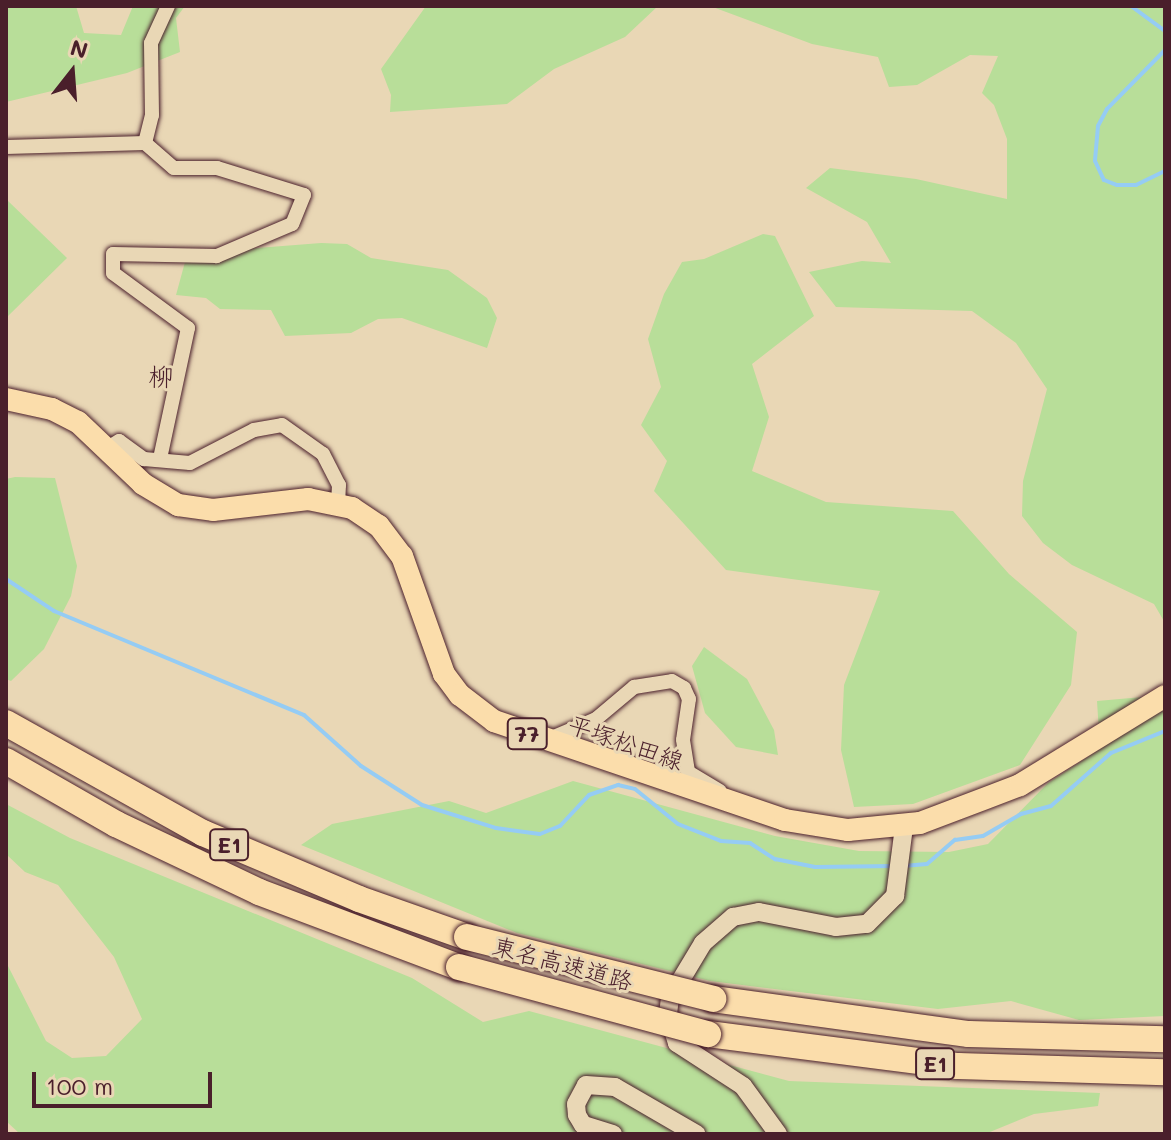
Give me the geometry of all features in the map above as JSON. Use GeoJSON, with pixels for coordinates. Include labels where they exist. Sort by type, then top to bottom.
{"type":"FeatureCollection","features":[{"type":"Feature","properties":{"kind":"highway","name":"東名高速道路"},"geometry":{"type":"LineString","coordinates":[[6,723],[203,833],[359,899],[467,937],[713,999],[969,1034],[1165,1039]]}},
{"type":"Feature","properties":{"kind":"highway","name":"東名高速道路"},"geometry":{"type":"LineString","coordinates":[[6,761],[116,824],[259,892],[459,967],[598,1008],[708,1034],[958,1066],[1165,1072]]}},
{"type":"Feature","properties":{"kind":"main road","name":"平塚松田線"},"geometry":{"type":"LineString","coordinates":[[6,399],[63,414],[107,448],[156,494],[189,508],[229,509],[293,499],[338,503],[379,526],[402,556],[435,657],[460,695],[494,721],[543,741],[785,820],[848,830],[904,831],[1020,785],[1165,696]]}},
{"type":"Feature","properties":{"kind":"street"},"geometry":{"type":"LineString","coordinates":[[145,143],[152,115],[151,43],[168,6]]}},
{"type":"Feature","properties":{"kind":"street"},"geometry":{"type":"LineString","coordinates":[[6,147],[145,143],[174,168],[217,168],[304,195],[292,224],[217,256],[113,254],[113,273],[188,328],[160,459]]}},
{"type":"Feature","properties":{"kind":"street"},"geometry":{"type":"LineString","coordinates":[[107,448],[119,441],[144,459],[190,463],[254,430],[282,425],[323,454],[339,485],[338,503]]}},
{"type":"Feature","properties":{"kind":"street"},"geometry":{"type":"LineString","coordinates":[[543,741],[596,719],[634,687],[672,681],[684,688],[689,699],[683,740],[688,772],[749,808],[785,820]]}},
{"type":"Feature","properties":{"kind":"street"},"geometry":{"type":"LineString","coordinates":[[778,1134],[743,1086],[677,1043],[668,1014],[676,984],[703,943],[733,917],[759,912],[852,928],[867,924],[885,909],[899,880],[904,831]]}},
{"type":"Feature","properties":{"kind":"street"},"geometry":{"type":"LineString","coordinates":[[613,1134],[583,1125],[576,1104],[586,1085],[615,1087],[696,1134]]}},
{"type":"Feature","properties":{"kind":"green space"},"geometry":{"type":"Polygon","coordinates":[[[6,6],[76,6],[84,33],[121,35],[133,6],[185,6],[176,18],[180,52],[127,73],[6,102],[6,6]]]}},
{"type":"Feature","properties":{"kind":"green space"},"geometry":{"type":"Polygon","coordinates":[[[426,6],[658,6],[625,37],[554,69],[507,104],[390,112],[391,95],[381,69],[426,6]]]}},
{"type":"Feature","properties":{"kind":"green space"},"geometry":{"type":"Polygon","coordinates":[[[710,6],[1165,6],[1165,623],[1154,604],[1072,565],[1043,543],[1022,516],[1023,481],[1047,389],[1016,343],[972,311],[836,307],[809,272],[862,261],[891,263],[867,222],[806,188],[830,168],[916,179],[1007,199],[1007,139],[994,105],[982,93],[998,56],[970,55],[917,85],[889,87],[878,57],[812,44],[710,6]]]}},
{"type":"Feature","properties":{"kind":"green space"},"geometry":{"type":"Polygon","coordinates":[[[6,201],[67,258],[6,318],[6,201]]]}},
{"type":"Feature","properties":{"kind":"green space"},"geometry":{"type":"Polygon","coordinates":[[[763,234],[775,236],[814,316],[752,364],[769,417],[752,471],[826,502],[953,511],[1009,574],[1077,632],[1071,685],[1020,765],[913,804],[854,807],[841,750],[844,685],[880,591],[726,570],[654,491],[667,461],[641,425],[661,387],[648,339],[664,294],[682,262],[704,259],[763,234]]]}},
{"type":"Feature","properties":{"kind":"green space"},"geometry":{"type":"Polygon","coordinates":[[[347,244],[371,258],[448,270],[487,298],[497,318],[487,348],[402,318],[378,319],[351,333],[285,336],[271,310],[220,309],[206,298],[176,295],[185,262],[230,250],[347,244]]]}},
{"type":"Feature","properties":{"kind":"green space"},"geometry":{"type":"Polygon","coordinates":[[[55,478],[77,566],[71,596],[44,649],[11,681],[6,679],[6,479],[55,478]]]}},
{"type":"Feature","properties":{"kind":"green space"},"geometry":{"type":"Polygon","coordinates":[[[704,647],[747,679],[774,730],[778,755],[736,747],[705,713],[692,666],[704,647]]]}},
{"type":"Feature","properties":{"kind":"green space"},"geometry":{"type":"Polygon","coordinates":[[[1165,695],[1165,1016],[1079,1020],[1011,1001],[938,1009],[710,981],[517,933],[301,845],[332,824],[449,801],[486,813],[573,781],[775,836],[859,851],[949,852],[988,844],[1048,783],[1100,749],[1097,701],[1165,695]]]}},
{"type":"Feature","properties":{"kind":"green space"},"geometry":{"type":"Polygon","coordinates":[[[6,804],[70,838],[412,978],[483,1022],[529,1011],[789,1081],[1100,1093],[1098,1106],[1034,1114],[985,1134],[20,1134],[6,1121],[6,962],[46,1041],[72,1058],[106,1056],[142,1019],[114,957],[58,885],[25,872],[6,854],[6,804]]]}},
{"type":"Feature","properties":{"kind":"waterway"},"geometry":{"type":"LineString","coordinates":[[1131,6],[1165,31]]}},
{"type":"Feature","properties":{"kind":"waterway"},"geometry":{"type":"LineString","coordinates":[[1165,50],[1107,109],[1098,126],[1095,161],[1104,180],[1117,185],[1136,185],[1165,171]]}},
{"type":"Feature","properties":{"kind":"waterway"},"geometry":{"type":"LineString","coordinates":[[6,579],[54,611],[304,715],[361,766],[422,805],[496,828],[540,834],[560,826],[589,795],[618,785],[635,789],[678,824],[721,841],[750,843],[775,859],[815,867],[895,866]]}},
{"type":"Feature","properties":{"kind":"waterway"},"geometry":{"type":"LineString","coordinates":[[903,866],[927,864],[955,840],[983,836],[1021,814],[1051,806],[1111,753],[1165,731]]}},
{"type":"Feature","properties":{"kind":"district","name":"柳"},"geometry":{"type":"Point","coordinates":[161,377]}}]}
